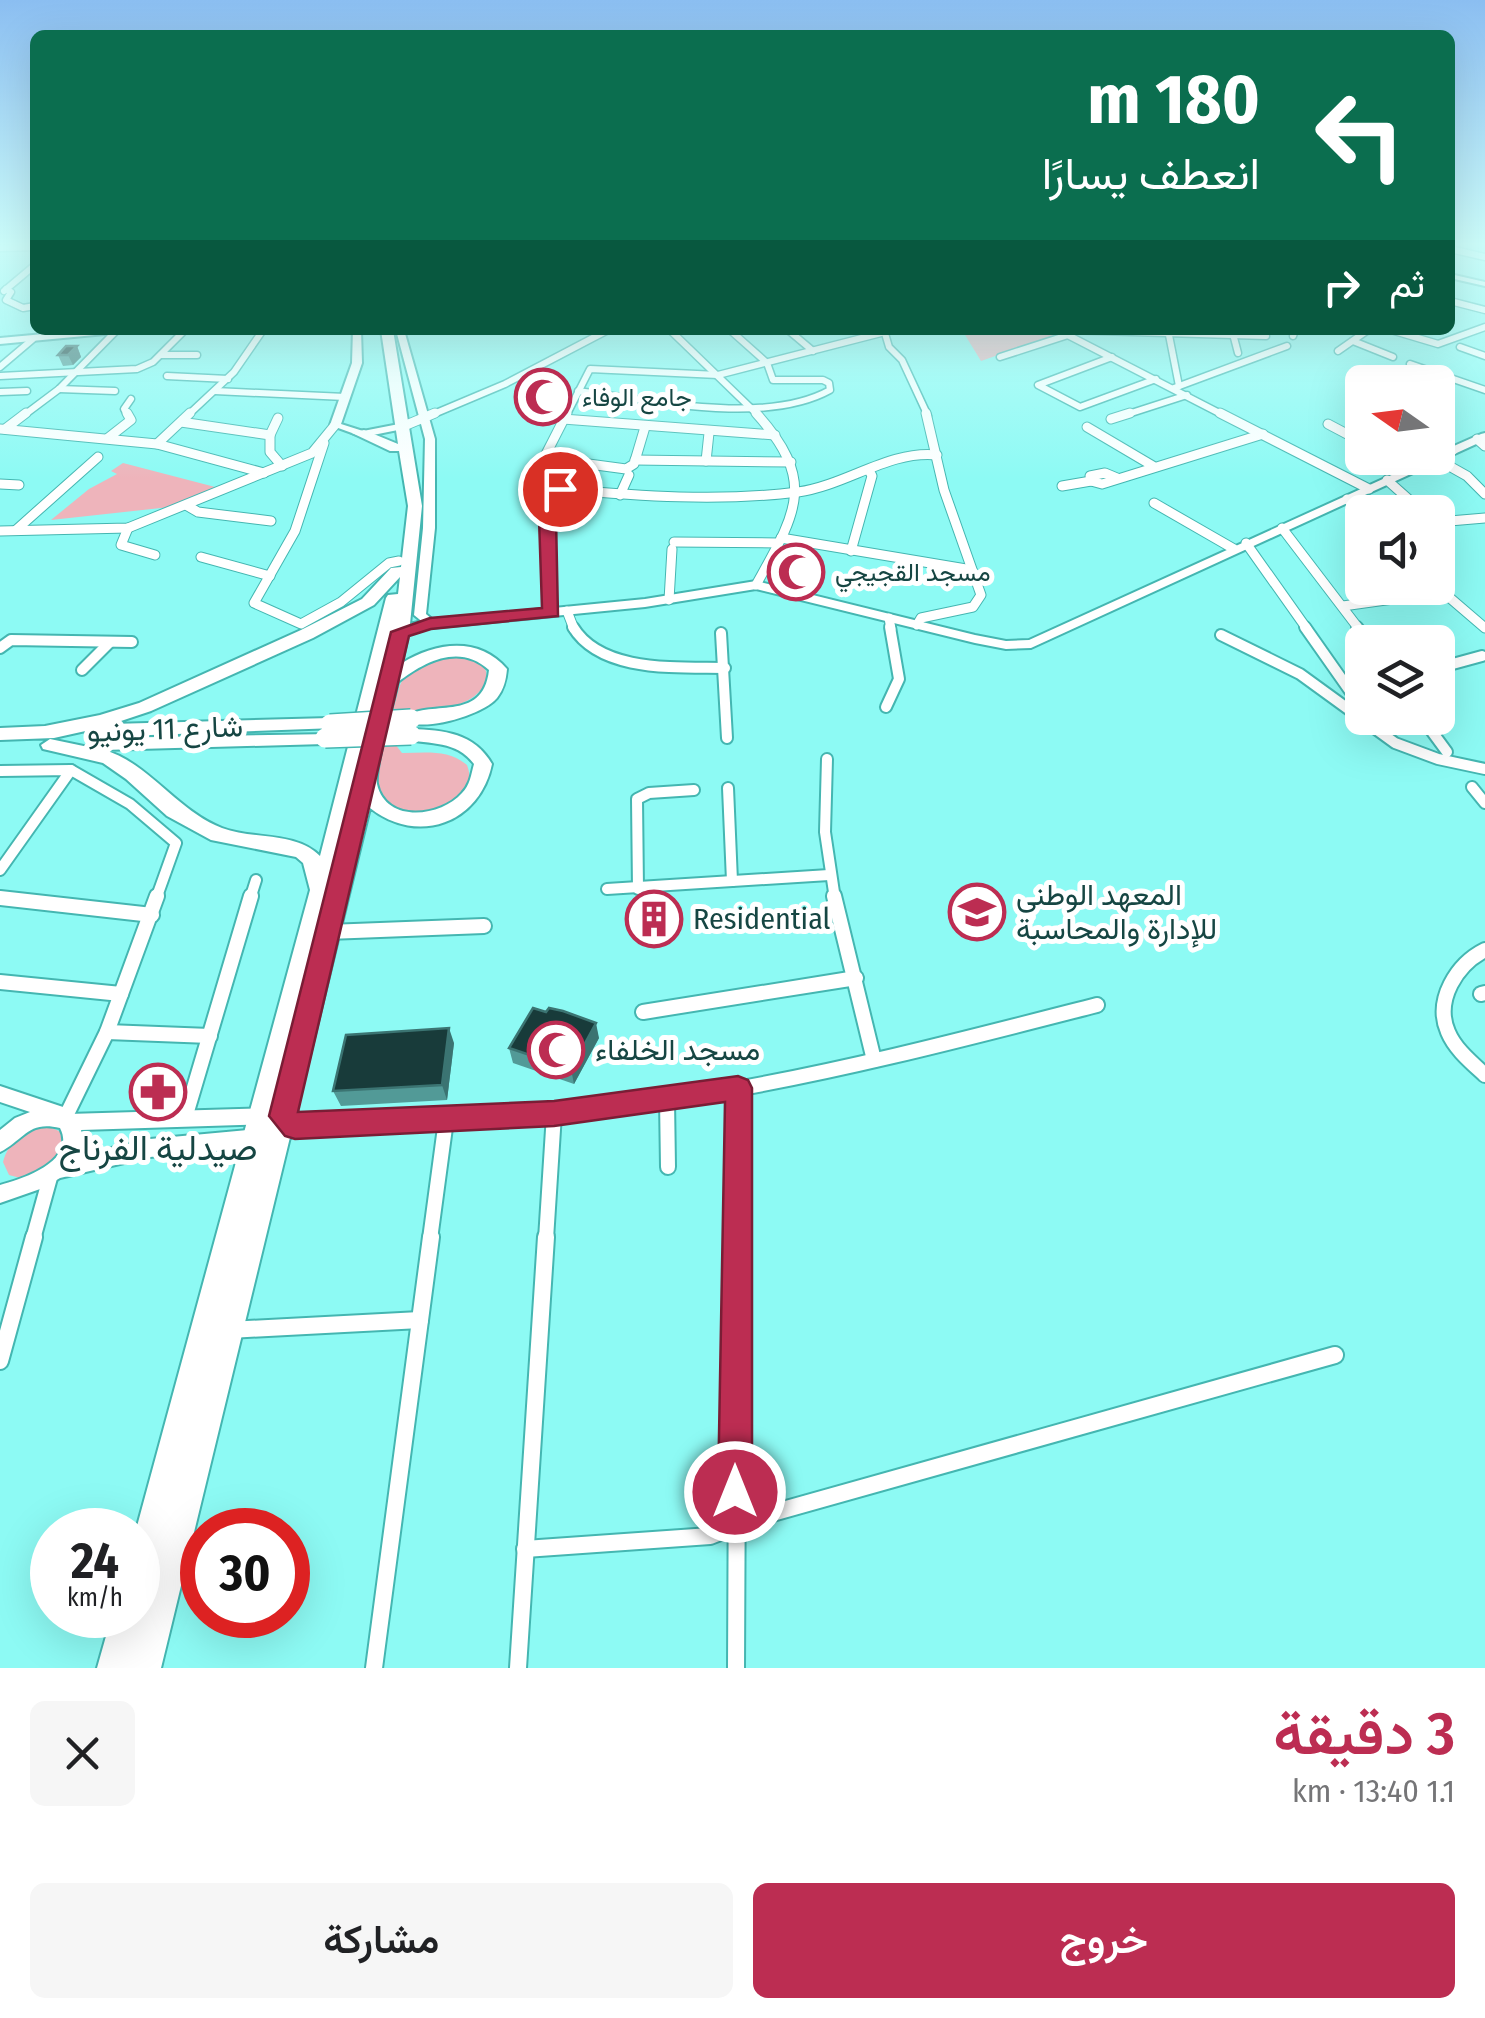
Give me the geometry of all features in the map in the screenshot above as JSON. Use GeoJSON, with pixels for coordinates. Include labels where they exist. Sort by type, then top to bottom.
{"type":"FeatureCollection","features":[{"type":"Feature","properties":{"kind":"highway"},"geometry":{"type":"LineString","coordinates":[[160,1510],[275,1127],[367,782],[401,632],[416,523],[377,335]]}},
{"type":"Feature","properties":{"kind":"highway"},"geometry":{"type":"LineString","coordinates":[[144,1668],[229,1330],[275,1127],[320,895],[385,636],[398,566],[404,526],[387,335]]}},
{"type":"Feature","properties":{"kind":"highway"},"geometry":{"type":"LineString","coordinates":[[356,433],[396,428]]}},
{"type":"Feature","properties":{"kind":"highway"},"geometry":{"type":"LineString","coordinates":[[36,739],[145,708],[307,634],[368,602],[398,566]]}},
{"type":"Feature","properties":{"kind":"highway"},"geometry":{"type":"LineString","coordinates":[[401,632],[430,624]]}},
{"type":"Feature","properties":{"kind":"highway"},"geometry":{"type":"LineString","coordinates":[[391,679],[409,663],[444,651],[478,655],[498,670],[494,689],[472,708],[411,727]]}},
{"type":"Feature","properties":{"kind":"highway"},"geometry":{"type":"LineString","coordinates":[[367,782],[376,807],[390,816],[414,820],[454,810],[476,792],[483,764],[474,750],[411,727]]}},
{"type":"Feature","properties":{"kind":"highway","name":"شارع 11 يونيو"},"geometry":{"type":"LineString","coordinates":[[0,734],[36,739],[411,727]]}},
{"type":"Feature","properties":{"kind":"highway"},"geometry":{"type":"LineString","coordinates":[[36,739],[109,758],[134,774],[174,810],[218,835],[302,851],[312,860],[320,895]]}},
{"type":"Feature","properties":{"kind":"highway","name":"شارع 11 يونيو"},"geometry":{"type":"LineString","coordinates":[[0,748],[36,739]]}},
{"type":"Feature","properties":{"kind":"highway"},"geometry":{"type":"LineString","coordinates":[[114,1668],[122,1638]]}},
{"type":"Feature","properties":{"kind":"street"},"geometry":{"type":"LineString","coordinates":[[1406,335],[1434,344],[1485,327]]}},
{"type":"Feature","properties":{"kind":"street"},"geometry":{"type":"LineString","coordinates":[[2,429],[60,389],[111,335]]}},
{"type":"Feature","properties":{"kind":"street"},"geometry":{"type":"LineString","coordinates":[[0,376],[138,369],[161,355],[180,335]]}},
{"type":"Feature","properties":{"kind":"street"},"geometry":{"type":"LineString","coordinates":[[157,444],[228,378],[259,335]]}},
{"type":"Feature","properties":{"kind":"street"},"geometry":{"type":"LineString","coordinates":[[357,335],[358,358],[295,531],[254,604],[301,624],[341,602],[390,563],[398,566]]}},
{"type":"Feature","properties":{"kind":"street"},"geometry":{"type":"LineString","coordinates":[[402,335],[430,439],[430,496],[420,615],[430,624],[668,600],[756,586],[1006,645],[1032,644],[1345,500]]}},
{"type":"Feature","properties":{"kind":"street"},"geometry":{"type":"LineString","coordinates":[[335,425],[356,433],[396,428],[505,384],[598,335]]}},
{"type":"Feature","properties":{"kind":"street"},"geometry":{"type":"LineString","coordinates":[[675,335],[752,408],[775,436],[797,478],[780,541],[756,586]]}},
{"type":"Feature","properties":{"kind":"street"},"geometry":{"type":"LineString","coordinates":[[578,391],[752,408],[817,399],[830,390],[830,383],[823,380],[772,380],[767,363],[736,335]]}},
{"type":"Feature","properties":{"kind":"street"},"geometry":{"type":"LineString","coordinates":[[794,335],[813,351]]}},
{"type":"Feature","properties":{"kind":"street"},"geometry":{"type":"LineString","coordinates":[[645,427],[635,460],[626,469],[544,458],[594,367],[718,375],[870,335]]}},
{"type":"Feature","properties":{"kind":"street"},"geometry":{"type":"LineString","coordinates":[[886,335],[930,421],[944,490],[981,595],[978,603],[921,618],[917,625]]}},
{"type":"Feature","properties":{"kind":"street"},"geometry":{"type":"LineString","coordinates":[[1000,357],[1055,335]]}},
{"type":"Feature","properties":{"kind":"street"},"geometry":{"type":"LineString","coordinates":[[1068,335],[1369,489]]}},
{"type":"Feature","properties":{"kind":"street"},"geometry":{"type":"LineString","coordinates":[[1169,335],[1176,387]]}},
{"type":"Feature","properties":{"kind":"street"},"geometry":{"type":"LineString","coordinates":[[1234,335],[1238,352]]}},
{"type":"Feature","properties":{"kind":"street"},"geometry":{"type":"LineString","coordinates":[[1258,335],[1266,336]]}},
{"type":"Feature","properties":{"kind":"street"},"geometry":{"type":"LineString","coordinates":[[1338,352],[1361,335]]}},
{"type":"Feature","properties":{"kind":"street"},"geometry":{"type":"LineString","coordinates":[[0,341],[39,336]]}},
{"type":"Feature","properties":{"kind":"street"},"geometry":{"type":"LineString","coordinates":[[0,367],[39,336]]}},
{"type":"Feature","properties":{"kind":"street"},"geometry":{"type":"LineString","coordinates":[[1353,341],[1393,357]]}},
{"type":"Feature","properties":{"kind":"street"},"geometry":{"type":"LineString","coordinates":[[1176,387],[1287,346]]}},
{"type":"Feature","properties":{"kind":"street"},"geometry":{"type":"LineString","coordinates":[[1460,346],[1485,356]]}},
{"type":"Feature","properties":{"kind":"street"},"geometry":{"type":"LineString","coordinates":[[161,355],[197,356]]}},
{"type":"Feature","properties":{"kind":"street"},"geometry":{"type":"LineString","coordinates":[[1112,357],[1038,385],[1080,407],[1156,380]]}},
{"type":"Feature","properties":{"kind":"street"},"geometry":{"type":"LineString","coordinates":[[1410,364],[1485,390]]}},
{"type":"Feature","properties":{"kind":"street"},"geometry":{"type":"LineString","coordinates":[[167,376],[228,378]]}},
{"type":"Feature","properties":{"kind":"street"},"geometry":{"type":"LineString","coordinates":[[60,389],[115,391]]}},
{"type":"Feature","properties":{"kind":"street"},"geometry":{"type":"LineString","coordinates":[[214,390],[344,397]]}},
{"type":"Feature","properties":{"kind":"street"},"geometry":{"type":"LineString","coordinates":[[0,392],[27,391]]}},
{"type":"Feature","properties":{"kind":"street"},"geometry":{"type":"LineString","coordinates":[[1111,419],[1187,395]]}},
{"type":"Feature","properties":{"kind":"street"},"geometry":{"type":"LineString","coordinates":[[108,438],[131,420],[124,409],[131,399]]}},
{"type":"Feature","properties":{"kind":"street"},"geometry":{"type":"LineString","coordinates":[[278,418],[270,435],[270,452],[282,466]]}},
{"type":"Feature","properties":{"kind":"street"},"geometry":{"type":"LineString","coordinates":[[564,418],[775,436]]}},
{"type":"Feature","properties":{"kind":"street"},"geometry":{"type":"LineString","coordinates":[[182,422],[270,435]]}},
{"type":"Feature","properties":{"kind":"street"},"geometry":{"type":"LineString","coordinates":[[1328,424],[1345,433]]}},
{"type":"Feature","properties":{"kind":"street"},"geometry":{"type":"LineString","coordinates":[[1088,427],[1153,466]]}},
{"type":"Feature","properties":{"kind":"street"},"geometry":{"type":"LineString","coordinates":[[2,429],[157,444],[264,473]]}},
{"type":"Feature","properties":{"kind":"street"},"geometry":{"type":"LineString","coordinates":[[706,461],[709,433]]}},
{"type":"Feature","properties":{"kind":"street"},"geometry":{"type":"LineString","coordinates":[[1062,486],[1091,482],[1090,476],[1102,473],[1117,478],[1263,434]]}},
{"type":"Feature","properties":{"kind":"street"},"geometry":{"type":"LineString","coordinates":[[1455,449],[1482,440]]}},
{"type":"Feature","properties":{"kind":"street"},"geometry":{"type":"LineString","coordinates":[[1,532],[128,528],[312,454],[324,443]]}},
{"type":"Feature","properties":{"kind":"street"},"geometry":{"type":"LineString","coordinates":[[560,489],[668,499],[796,492],[835,485],[910,452],[937,455]]}},
{"type":"Feature","properties":{"kind":"street"},"geometry":{"type":"LineString","coordinates":[[16,530],[98,456]]}},
{"type":"Feature","properties":{"kind":"street"},"geometry":{"type":"LineString","coordinates":[[635,460],[791,462]]}},
{"type":"Feature","properties":{"kind":"street"},"geometry":{"type":"LineString","coordinates":[[552,612],[547,518],[574,463]]}},
{"type":"Feature","properties":{"kind":"street"},"geometry":{"type":"LineString","coordinates":[[1455,469],[1485,494]]}},
{"type":"Feature","properties":{"kind":"street"},"geometry":{"type":"LineString","coordinates":[[851,551],[872,476],[869,470]]}},
{"type":"Feature","properties":{"kind":"street"},"geometry":{"type":"LineString","coordinates":[[620,495],[629,475]]}},
{"type":"Feature","properties":{"kind":"street"},"geometry":{"type":"LineString","coordinates":[[1356,495],[1398,475]]}},
{"type":"Feature","properties":{"kind":"street"},"geometry":{"type":"LineString","coordinates":[[1387,480],[1404,495]]}},
{"type":"Feature","properties":{"kind":"street"},"geometry":{"type":"LineString","coordinates":[[0,484],[20,485]]}},
{"type":"Feature","properties":{"kind":"street"},"geometry":{"type":"LineString","coordinates":[[1154,503],[1240,546],[1345,685]]}},
{"type":"Feature","properties":{"kind":"street"},"geometry":{"type":"LineString","coordinates":[[186,505],[198,512],[270,520]]}},
{"type":"Feature","properties":{"kind":"street"},"geometry":{"type":"LineString","coordinates":[[1455,521],[1485,518]]}},
{"type":"Feature","properties":{"kind":"street"},"geometry":{"type":"LineString","coordinates":[[128,528],[121,546],[156,555]]}},
{"type":"Feature","properties":{"kind":"street"},"geometry":{"type":"LineString","coordinates":[[1282,528],[1356,625]]}},
{"type":"Feature","properties":{"kind":"street"},"geometry":{"type":"LineString","coordinates":[[668,600],[673,546],[780,541],[972,570]]}},
{"type":"Feature","properties":{"kind":"street"},"geometry":{"type":"LineString","coordinates":[[201,556],[270,576]]}},
{"type":"Feature","properties":{"kind":"street"},"geometry":{"type":"LineString","coordinates":[[1342,606],[1442,592],[1485,628]]}},
{"type":"Feature","properties":{"kind":"street"},"geometry":{"type":"LineString","coordinates":[[567,611],[572,632],[606,654],[642,663],[725,668]]}},
{"type":"Feature","properties":{"kind":"street"},"geometry":{"type":"LineString","coordinates":[[886,707],[899,679],[889,618]]}},
{"type":"Feature","properties":{"kind":"street"},"geometry":{"type":"LineString","coordinates":[[721,632],[727,738]]}},
{"type":"Feature","properties":{"kind":"street"},"geometry":{"type":"LineString","coordinates":[[1221,636],[1262,652],[1300,674],[1395,743],[1438,759],[1485,769]]}},
{"type":"Feature","properties":{"kind":"street"},"geometry":{"type":"LineString","coordinates":[[0,648],[11,640],[132,642]]}},
{"type":"Feature","properties":{"kind":"street"},"geometry":{"type":"LineString","coordinates":[[82,670],[110,642]]}},
{"type":"Feature","properties":{"kind":"street"},"geometry":{"type":"LineString","coordinates":[[1455,663],[1482,656]]}},
{"type":"Feature","properties":{"kind":"street"},"geometry":{"type":"LineString","coordinates":[[1434,735],[1447,752]]}},
{"type":"Feature","properties":{"kind":"street"},"geometry":{"type":"LineString","coordinates":[[826,760],[829,874],[874,1060]]}},
{"type":"Feature","properties":{"kind":"street"},"geometry":{"type":"LineString","coordinates":[[0,771],[70,770],[106,788],[174,837],[177,850],[107,1032],[63,1120]]}},
{"type":"Feature","properties":{"kind":"street"},"geometry":{"type":"LineString","coordinates":[[0,870],[70,770]]}},
{"type":"Feature","properties":{"kind":"street"},"geometry":{"type":"LineString","coordinates":[[1472,787],[1485,803]]}},
{"type":"Feature","properties":{"kind":"street"},"geometry":{"type":"LineString","coordinates":[[728,788],[732,881]]}},
{"type":"Feature","properties":{"kind":"street"},"geometry":{"type":"LineString","coordinates":[[638,889],[637,799],[648,792],[694,790]]}},
{"type":"Feature","properties":{"kind":"street"},"geometry":{"type":"LineString","coordinates":[[607,889],[829,874]]}},
{"type":"Feature","properties":{"kind":"street"},"geometry":{"type":"LineString","coordinates":[[185,1118],[256,880]]}},
{"type":"Feature","properties":{"kind":"street"},"geometry":{"type":"LineString","coordinates":[[0,898],[152,915]]}},
{"type":"Feature","properties":{"kind":"street"},"geometry":{"type":"LineString","coordinates":[[328,932],[484,926]]}},
{"type":"Feature","properties":{"kind":"street"},"geometry":{"type":"LineString","coordinates":[[1485,950],[1458,970],[1444,998],[1442,1012],[1457,1048],[1485,1075]]}},
{"type":"Feature","properties":{"kind":"street"},"geometry":{"type":"LineString","coordinates":[[642,1012],[856,978]]}},
{"type":"Feature","properties":{"kind":"street"},"geometry":{"type":"LineString","coordinates":[[0,982],[121,994]]}},
{"type":"Feature","properties":{"kind":"street"},"geometry":{"type":"LineString","coordinates":[[0,1194],[53,1172],[150,1148],[275,1127],[554,1114],[738,1088],[874,1060],[1097,1005]]}},
{"type":"Feature","properties":{"kind":"street"},"geometry":{"type":"LineString","coordinates":[[107,1032],[210,1036]]}},
{"type":"Feature","properties":{"kind":"street"},"geometry":{"type":"LineString","coordinates":[[736,1668],[738,1088]]}},
{"type":"Feature","properties":{"kind":"street"},"geometry":{"type":"LineString","coordinates":[[0,1094],[54,1110],[73,1144],[53,1172],[4,1329],[0,1360]]}},
{"type":"Feature","properties":{"kind":"street"},"geometry":{"type":"LineString","coordinates":[[667,1100],[668,1167]]}},
{"type":"Feature","properties":{"kind":"street"},"geometry":{"type":"LineString","coordinates":[[518,1668],[554,1114]]}},
{"type":"Feature","properties":{"kind":"street"},"geometry":{"type":"LineString","coordinates":[[0,1144],[26,1122],[185,1118],[275,1127]]}},
{"type":"Feature","properties":{"kind":"street"},"geometry":{"type":"LineString","coordinates":[[374,1668],[446,1120]]}},
{"type":"Feature","properties":{"kind":"street"},"geometry":{"type":"LineString","coordinates":[[0,1181],[24,1186]]}},
{"type":"Feature","properties":{"kind":"street"},"geometry":{"type":"LineString","coordinates":[[229,1330],[420,1320]]}},
{"type":"Feature","properties":{"kind":"street"},"geometry":{"type":"LineString","coordinates":[[525,1549],[710,1536],[758,1517],[1335,1356]]}},
{"type":"Feature","properties":{"kind":"shaded area"},"geometry":{"type":"Polygon","coordinates":[[[965,335],[1055,335],[981,361],[965,335]]]}},
{"type":"Feature","properties":{"kind":"shaded area"},"geometry":{"type":"Polygon","coordinates":[[[123,463],[219,488],[170,507],[51,520],[89,489],[117,474],[111,471],[123,463]]]}},
{"type":"Feature","properties":{"kind":"shaded area"},"geometry":{"type":"Polygon","coordinates":[[[454,653],[482,664],[487,682],[479,693],[445,708],[393,712],[400,685],[411,669],[454,653]]]}},
{"type":"Feature","properties":{"kind":"shaded area"},"geometry":{"type":"Polygon","coordinates":[[[385,744],[395,744],[402,753],[436,753],[460,760],[467,765],[468,787],[454,802],[422,815],[403,815],[381,805],[375,783],[385,744]]]}},
{"type":"Feature","properties":{"kind":"shaded area"},"geometry":{"type":"Polygon","coordinates":[[[48,1126],[63,1133],[60,1158],[24,1179],[9,1175],[3,1162],[9,1148],[26,1133],[48,1126]]]}},
{"type":"Feature","properties":{"kind":"building"},"geometry":{"type":"Polygon","coordinates":[[[66,346],[77,346],[68,355],[58,355],[66,346]]]}},
{"type":"Feature","properties":{"kind":"building"},"geometry":{"type":"Polygon","coordinates":[[[663,906],[664,916],[643,917],[643,907],[663,906]]]}},
{"type":"Feature","properties":{"kind":"building","name":"مسجد الخلفاء"},"geometry":{"type":"Polygon","coordinates":[[[533,1008],[563,1011],[596,1023],[571,1069],[509,1048],[533,1008]]]}},
{"type":"Feature","properties":{"kind":"building"},"geometry":{"type":"Polygon","coordinates":[[[449,1028],[442,1085],[333,1091],[346,1035],[449,1028]]]}},
{"type":"Feature","properties":{"kind":"place","name":"جامع الوفاء"},"geometry":{"type":"Point","coordinates":[543,397]}},
{"type":"Feature","properties":{"kind":"place","name":"مسجد القجيجي"},"geometry":{"type":"Point","coordinates":[796,572]}},
{"type":"Feature","properties":{"kind":"place","name":"المعهد الوطني للإدارة والمحاسبة"},"geometry":{"type":"Point","coordinates":[977,912]}},
{"type":"Feature","properties":{"kind":"place","name":"Residential"},"geometry":{"type":"Point","coordinates":[654,919]}},
{"type":"Feature","properties":{"kind":"place","name":"مسجد الخلفاء"},"geometry":{"type":"Point","coordinates":[556,1050]}},
{"type":"Feature","properties":{"kind":"place","name":"صيدلية الفرناج"},"geometry":{"type":"Point","coordinates":[158,1092]}},
{"type":"Feature","properties":{"kind":"route"},"geometry":{"type":"LineString","coordinates":[[560,489],[547,518],[552,612],[414,626],[401,632],[283,1116],[295,1127],[554,1114],[738,1088],[735,1492]]}}]}
